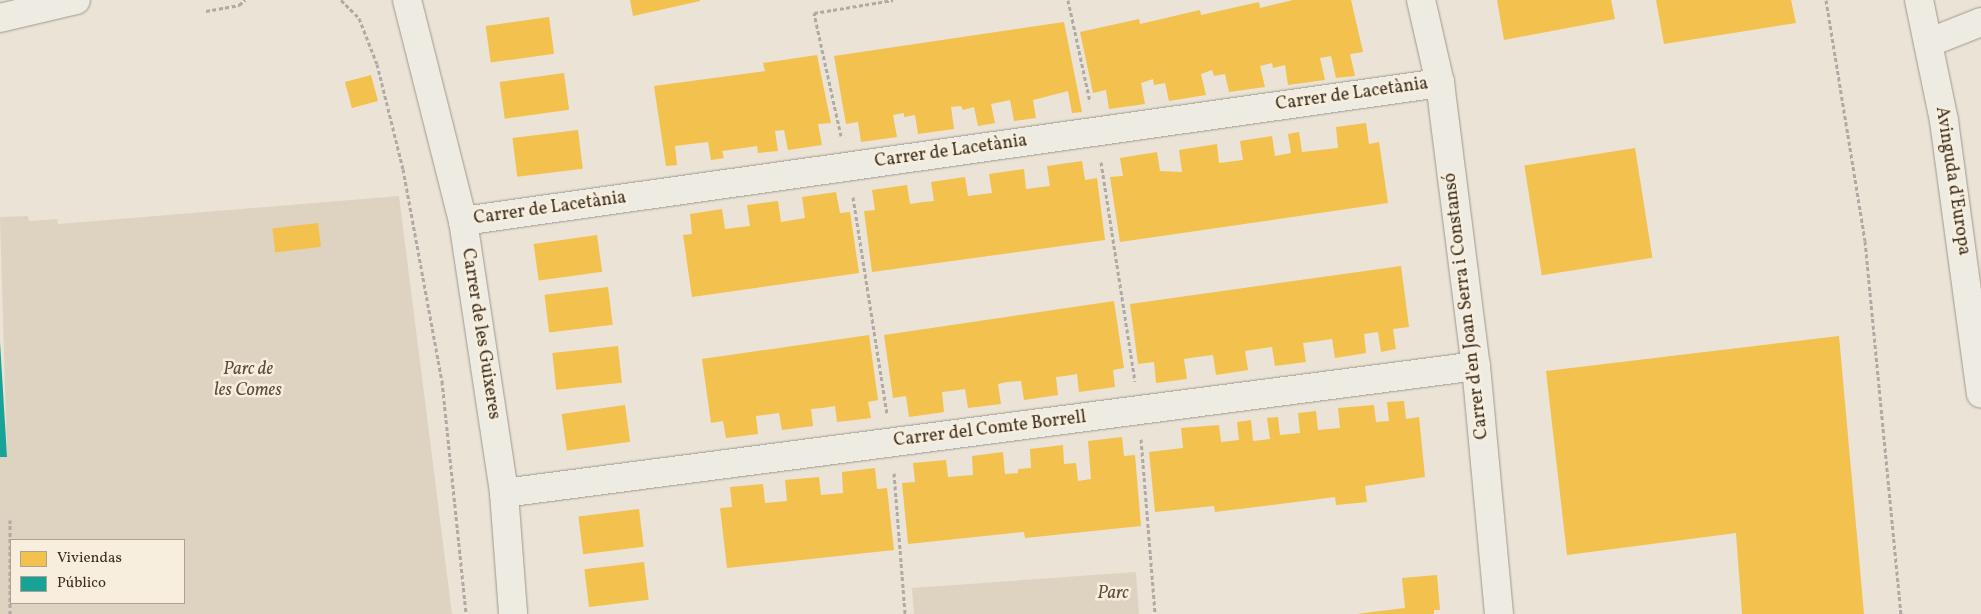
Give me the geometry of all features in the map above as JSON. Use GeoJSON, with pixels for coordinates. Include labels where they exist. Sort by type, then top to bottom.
{"type":"FeatureCollection","features":[{"type":"Feature","properties":{"kind":"street"},"geometry":{"type":"LineString","coordinates":[[0,18],[76,0]]}},
{"type":"Feature","properties":{"kind":"street","name":"Carrer de les Guixeres"},"geometry":{"type":"LineString","coordinates":[[408,0],[463,221],[504,493],[513,614]]}},
{"type":"Feature","properties":{"kind":"street","name":"Carrer d'en Joan Serra i Constansó"},"geometry":{"type":"LineString","coordinates":[[1421,0],[1440,83],[1476,366],[1499,614]]}},
{"type":"Feature","properties":{"kind":"street","name":"Avinguda d'Europa"},"geometry":{"type":"LineString","coordinates":[[1919,0],[1973,262],[1981,392]]}},
{"type":"Feature","properties":{"kind":"street"},"geometry":{"type":"LineString","coordinates":[[1928,43],[1981,22]]}},
{"type":"Feature","properties":{"kind":"street","name":"Carrer de Lacetània"},"geometry":{"type":"LineString","coordinates":[[463,221],[1440,83]]}},
{"type":"Feature","properties":{"kind":"street","name":"Carrer del Comte Borrell"},"geometry":{"type":"LineString","coordinates":[[504,493],[1476,366]]}},
{"type":"Feature","properties":{"kind":"path"},"geometry":{"type":"LineString","coordinates":[[206,11],[239,5],[245,0]]}},
{"type":"Feature","properties":{"kind":"path"},"geometry":{"type":"LineString","coordinates":[[341,0],[359,18],[377,64],[403,169],[442,381],[466,614]]}},
{"type":"Feature","properties":{"kind":"path"},"geometry":{"type":"LineString","coordinates":[[893,0],[814,13],[848,167],[892,443],[905,614]]}},
{"type":"Feature","properties":{"kind":"path"},"geometry":{"type":"LineString","coordinates":[[1068,0],[1097,132],[1139,410],[1155,614]]}},
{"type":"Feature","properties":{"kind":"path"},"geometry":{"type":"LineString","coordinates":[[1826,0],[1865,241],[1901,614]]}},
{"type":"Feature","properties":{"kind":"path"},"geometry":{"type":"LineString","coordinates":[[10,520],[10,614]]}},
{"type":"Feature","properties":{"kind":"green space","name":"Parc de les Comes"},"geometry":{"type":"Polygon","coordinates":[[[399,196],[452,614],[0,614],[0,457],[7,456],[0,217],[28,216],[29,221],[57,219],[58,224],[399,196]]]}},
{"type":"Feature","properties":{"kind":"green space","name":"Parc"},"geometry":{"type":"Polygon","coordinates":[[[1136,572],[1139,614],[914,614],[912,588],[1136,572]]]}},
{"type":"Feature","properties":{"kind":"building: Viviendas"},"geometry":{"type":"Polygon","coordinates":[[[630,0],[700,0],[700,1],[633,16],[630,0]]]}},
{"type":"Feature","properties":{"kind":"building: Viviendas"},"geometry":{"type":"Polygon","coordinates":[[[1293,0],[1351,0],[1363,52],[1350,54],[1355,76],[1336,78],[1331,56],[1320,58],[1325,80],[1288,85],[1285,65],[1273,68],[1272,63],[1260,66],[1265,87],[1229,92],[1225,74],[1214,76],[1212,70],[1201,74],[1206,95],[1169,101],[1165,83],[1154,85],[1153,79],[1141,83],[1145,104],[1109,109],[1106,90],[1093,93],[1080,32],[1139,19],[1140,24],[1200,10],[1201,15],[1259,2],[1260,8],[1293,0]]]}},
{"type":"Feature","properties":{"kind":"building: Viviendas"},"geometry":{"type":"Polygon","coordinates":[[[1497,0],[1611,0],[1615,19],[1504,40],[1497,0]]]}},
{"type":"Feature","properties":{"kind":"building: Viviendas"},"geometry":{"type":"Polygon","coordinates":[[[1656,0],[1791,0],[1796,23],[1664,44],[1656,0]]]}},
{"type":"Feature","properties":{"kind":"building: Viviendas"},"geometry":{"type":"Polygon","coordinates":[[[549,17],[554,54],[491,63],[486,26],[549,17]]]}},
{"type":"Feature","properties":{"kind":"building: Viviendas"},"geometry":{"type":"Polygon","coordinates":[[[1064,22],[1082,112],[1072,113],[1068,91],[1033,100],[1036,118],[1014,121],[1010,100],[991,104],[995,123],[978,126],[974,107],[963,110],[961,106],[951,107],[954,129],[918,134],[915,115],[904,117],[904,113],[893,115],[897,137],[861,142],[858,122],[846,124],[834,56],[1064,22]]]}},
{"type":"Feature","properties":{"kind":"building: Viviendas"},"geometry":{"type":"Polygon","coordinates":[[[817,55],[831,123],[818,124],[822,145],[788,150],[784,130],[775,131],[778,151],[758,153],[757,146],[722,151],[724,158],[711,160],[708,142],[675,146],[677,165],[666,166],[654,86],[765,71],[763,63],[817,55]]]}},
{"type":"Feature","properties":{"kind":"building: Viviendas"},"geometry":{"type":"Polygon","coordinates":[[[564,73],[569,110],[505,119],[500,82],[564,73]]]}},
{"type":"Feature","properties":{"kind":"building: Viviendas"},"geometry":{"type":"Polygon","coordinates":[[[371,75],[378,101],[352,108],[345,82],[371,75]]]}},
{"type":"Feature","properties":{"kind":"building: Viviendas"},"geometry":{"type":"Polygon","coordinates":[[[1366,123],[1369,144],[1379,142],[1388,203],[1120,242],[1110,177],[1123,176],[1120,158],[1157,152],[1160,171],[1182,172],[1179,150],[1217,144],[1219,163],[1243,160],[1240,141],[1272,136],[1275,156],[1291,153],[1288,134],[1299,132],[1302,152],[1338,148],[1336,127],[1366,123]]]}},
{"type":"Feature","properties":{"kind":"building: Viviendas"},"geometry":{"type":"Polygon","coordinates":[[[578,130],[583,169],[517,177],[512,138],[578,130]]]}},
{"type":"Feature","properties":{"kind":"building: Viviendas"},"geometry":{"type":"Polygon","coordinates":[[[1635,148],[1652,258],[1542,275],[1524,166],[1635,148]]]}},
{"type":"Feature","properties":{"kind":"building: Viviendas"},"geometry":{"type":"Polygon","coordinates":[[[1082,161],[1085,180],[1097,178],[1105,240],[872,272],[864,211],[875,210],[872,190],[907,185],[910,204],[934,201],[931,182],[965,177],[968,196],[992,193],[989,174],[1024,169],[1026,189],[1050,186],[1047,166],[1082,161]]]}},
{"type":"Feature","properties":{"kind":"building: Viviendas"},"geometry":{"type":"Polygon","coordinates":[[[836,192],[840,213],[850,212],[859,273],[692,297],[683,235],[692,234],[690,214],[722,209],[725,229],[750,226],[747,205],[778,201],[781,222],[805,218],[802,197],[836,192]]]}},
{"type":"Feature","properties":{"kind":"building: Viviendas"},"geometry":{"type":"Polygon","coordinates":[[[318,223],[321,247],[275,252],[272,229],[318,223]]]}},
{"type":"Feature","properties":{"kind":"building: Viviendas"},"geometry":{"type":"Polygon","coordinates":[[[597,235],[602,272],[539,281],[534,244],[597,235]]]}},
{"type":"Feature","properties":{"kind":"building: Viviendas"},"geometry":{"type":"Polygon","coordinates":[[[1401,266],[1409,327],[1393,329],[1396,349],[1381,352],[1378,332],[1364,334],[1366,353],[1335,358],[1332,339],[1303,343],[1306,362],[1275,366],[1272,347],[1258,349],[1245,351],[1248,370],[1216,375],[1213,355],[1197,357],[1184,359],[1187,379],[1156,383],[1154,362],[1138,364],[1130,304],[1401,266]]]}},
{"type":"Feature","properties":{"kind":"building: Viviendas"},"geometry":{"type":"Polygon","coordinates":[[[608,287],[613,325],[549,333],[544,295],[608,287]]]}},
{"type":"Feature","properties":{"kind":"building: Viviendas"},"geometry":{"type":"Polygon","coordinates":[[[1114,301],[1124,368],[1113,370],[1115,387],[1079,392],[1077,374],[1056,377],[1058,395],[1024,400],[1021,381],[1007,382],[998,384],[1001,404],[968,408],[965,389],[942,392],[944,412],[909,417],[906,396],[893,398],[884,335],[1114,301]]]}},
{"type":"Feature","properties":{"kind":"building: Viviendas"},"geometry":{"type":"Polygon","coordinates":[[[869,335],[878,400],[868,402],[871,418],[837,422],[835,406],[811,409],[813,426],[782,430],[779,413],[756,416],[758,434],[726,438],[723,421],[711,423],[702,359],[869,335]]]}},
{"type":"Feature","properties":{"kind":"building: Viviendas"},"geometry":{"type":"Polygon","coordinates":[[[1839,336],[1864,614],[1742,614],[1736,533],[1567,555],[1546,371],[1839,336]]]}},
{"type":"Feature","properties":{"kind":"building: Viviendas"},"geometry":{"type":"Polygon","coordinates":[[[618,346],[622,383],[556,390],[552,353],[618,346]]]}},
{"type":"Feature","properties":{"kind":"building: Viviendas"},"geometry":{"type":"Polygon","coordinates":[[[1404,401],[1406,419],[1419,417],[1425,477],[1365,486],[1367,502],[1336,505],[1335,497],[1215,512],[1214,506],[1155,512],[1149,452],[1183,448],[1181,428],[1219,425],[1221,442],[1239,440],[1237,422],[1251,420],[1253,441],[1270,439],[1267,418],[1278,417],[1280,435],[1300,433],[1298,413],[1316,411],[1318,430],[1340,428],[1338,408],[1374,405],[1376,422],[1389,421],[1387,402],[1404,401]]]}},
{"type":"Feature","properties":{"kind":"building: Viviendas"},"geometry":{"type":"Polygon","coordinates":[[[625,405],[630,442],[567,451],[562,414],[625,405]]]}},
{"type":"Feature","properties":{"kind":"building: Viviendas"},"geometry":{"type":"Polygon","coordinates":[[[1122,437],[1124,456],[1135,455],[1141,526],[1025,538],[1024,532],[908,544],[902,483],[915,482],[913,463],[946,460],[948,477],[973,475],[972,456],[1003,452],[1005,474],[1018,473],[1018,469],[1031,468],[1030,449],[1063,445],[1064,464],[1076,463],[1078,481],[1091,479],[1088,441],[1122,437]]]}},
{"type":"Feature","properties":{"kind":"building: Viviendas"},"geometry":{"type":"Polygon","coordinates":[[[875,468],[877,489],[887,488],[894,550],[727,568],[720,508],[732,507],[730,487],[763,484],[765,503],[787,501],[785,480],[819,477],[821,495],[843,493],[842,472],[875,468]]]}},
{"type":"Feature","properties":{"kind":"building: Viviendas"},"geometry":{"type":"Polygon","coordinates":[[[639,509],[644,547],[583,554],[578,516],[639,509]]]}},
{"type":"Feature","properties":{"kind":"building: Viviendas"},"geometry":{"type":"Polygon","coordinates":[[[644,562],[649,600],[589,607],[584,569],[644,562]]]}},
{"type":"Feature","properties":{"kind":"building: Viviendas"},"geometry":{"type":"Polygon","coordinates":[[[1437,575],[1440,610],[1434,610],[1434,614],[1356,614],[1405,608],[1402,578],[1437,575]]]}},
{"type":"Feature","properties":{"kind":"building: Público"},"geometry":{"type":"Polygon","coordinates":[[[0,342],[7,457],[0,457],[0,342]]]}}]}
